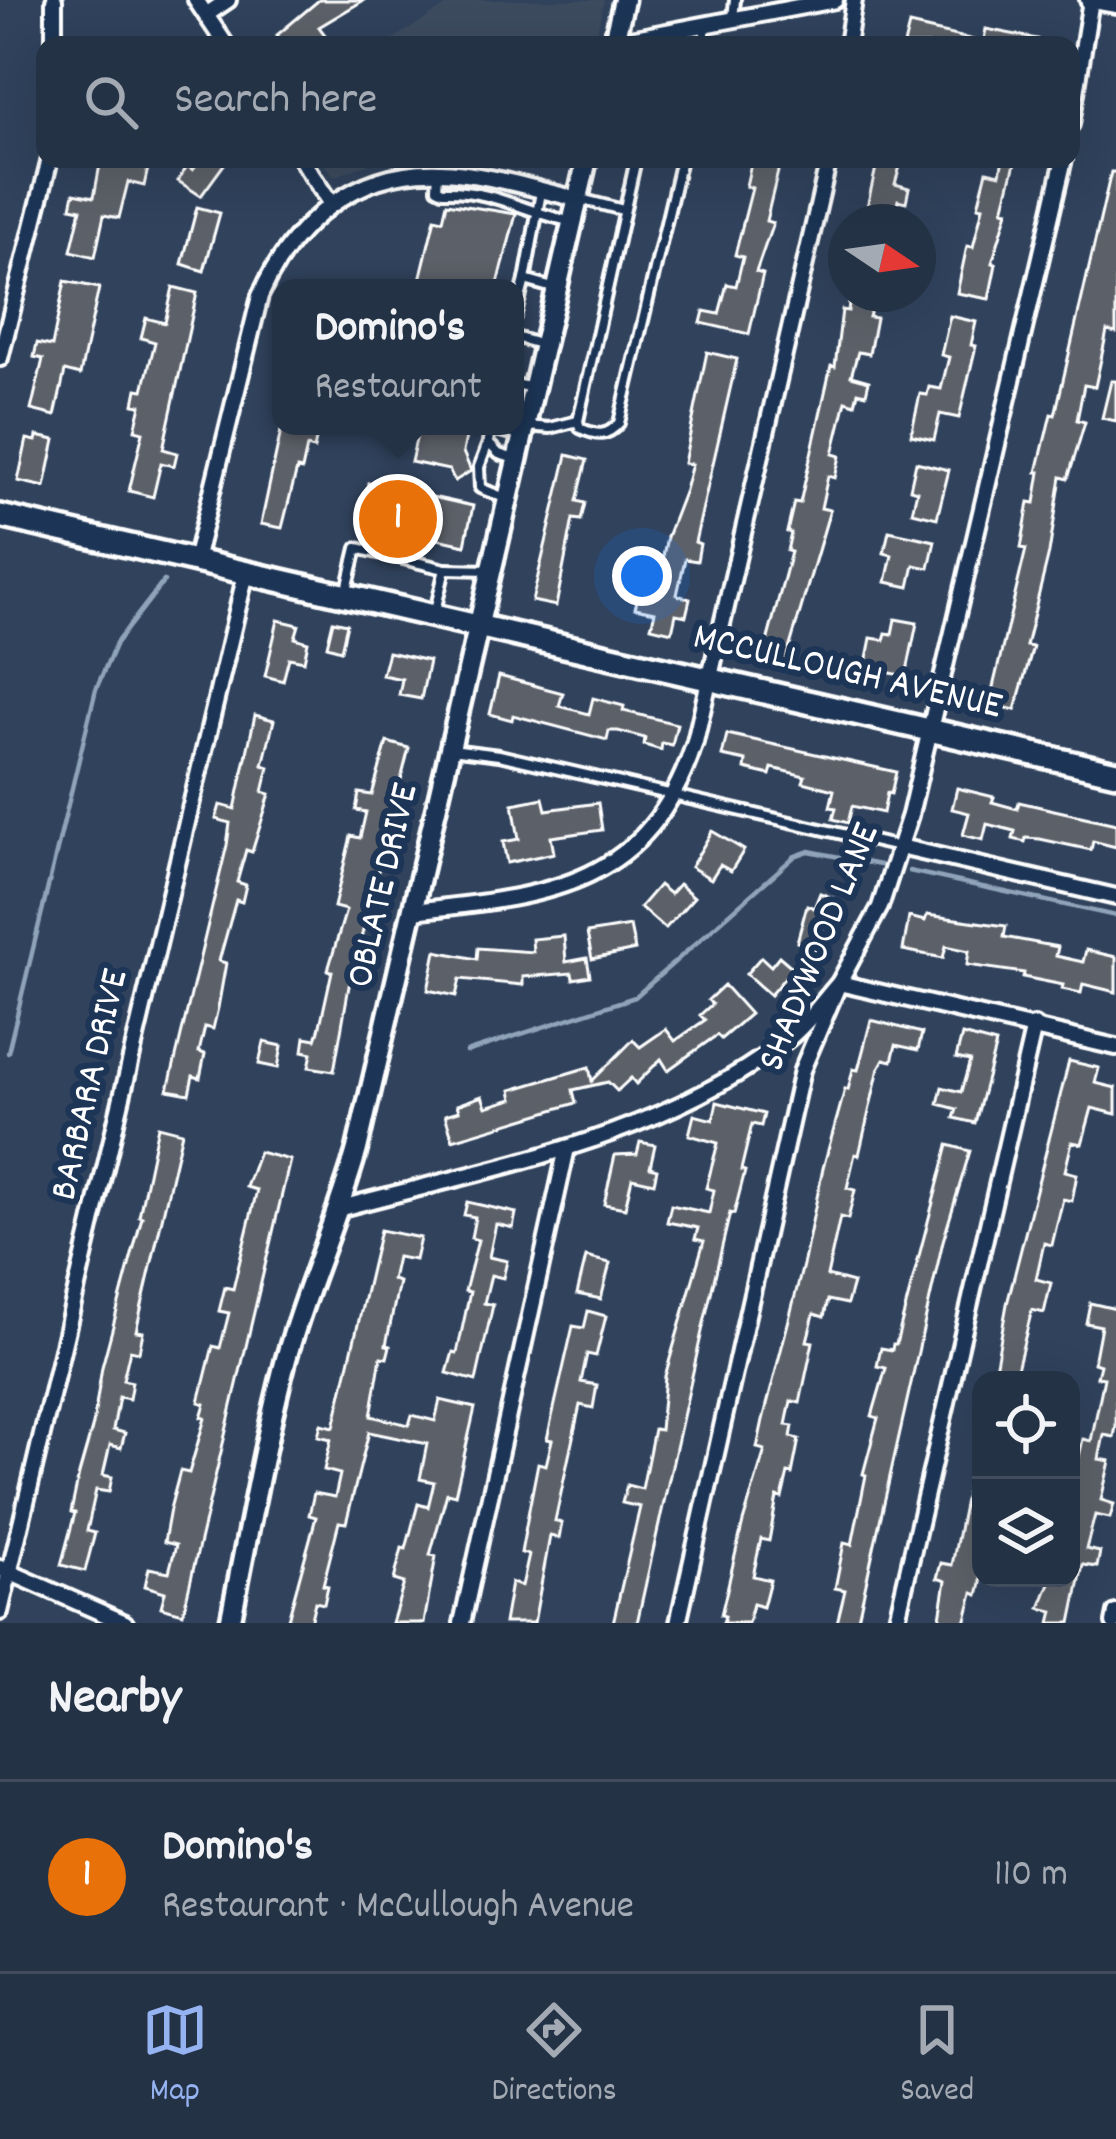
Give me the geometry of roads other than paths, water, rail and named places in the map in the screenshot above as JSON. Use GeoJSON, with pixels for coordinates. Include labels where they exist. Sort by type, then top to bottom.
{"type":"FeatureCollection","features":[{"type":"Feature","properties":{"kind":"main road","name":"MCCULLOUGH AVENUE"},"geometry":{"type":"LineString","coordinates":[[0,516],[1116,773]]}},
{"type":"Feature","properties":{"kind":"street"},"geometry":{"type":"LineString","coordinates":[[53,36],[54,0]]}},
{"type":"Feature","properties":{"kind":"street"},"geometry":{"type":"LineString","coordinates":[[196,0],[220,36]]}},
{"type":"Feature","properties":{"kind":"street"},"geometry":{"type":"LineString","coordinates":[[206,15],[228,0]]}},
{"type":"Feature","properties":{"kind":"street"},"geometry":{"type":"LineString","coordinates":[[615,36],[624,0]]}},
{"type":"Feature","properties":{"kind":"street"},"geometry":{"type":"LineString","coordinates":[[652,36],[835,0]]}},
{"type":"Feature","properties":{"kind":"street"},"geometry":{"type":"LineString","coordinates":[[848,36],[854,0]]}},
{"type":"Feature","properties":{"kind":"street"},"geometry":{"type":"LineString","coordinates":[[1080,65],[1090,0],[1116,5]]}},
{"type":"Feature","properties":{"kind":"street"},"geometry":{"type":"LineString","coordinates":[[0,358],[48,168]]}},
{"type":"Feature","properties":{"kind":"street"},"geometry":{"type":"LineString","coordinates":[[308,168],[331,204]]}},
{"type":"Feature","properties":{"kind":"street","name":"OBLATE DRIVE"},"geometry":{"type":"LineString","coordinates":[[230,1623],[285,1364],[307,1288],[341,1208],[525,431],[525,386],[544,345],[585,168]]}},
{"type":"Feature","properties":{"kind":"street"},"geometry":{"type":"LineString","coordinates":[[413,911],[518,899],[584,879],[639,839],[672,796],[695,742],[827,168]]}},
{"type":"Feature","properties":{"kind":"street","name":"SHADYWOOD LANE"},"geometry":{"type":"LineString","coordinates":[[678,1623],[799,1083],[839,983],[880,907],[900,847],[1062,168]]}},
{"type":"Feature","properties":{"kind":"street"},"geometry":{"type":"LineString","coordinates":[[195,561],[260,296],[291,241],[331,204],[382,178],[438,172],[578,199]]}},
{"type":"Feature","properties":{"kind":"street","name":"BARBARA DRIVE"},"geometry":{"type":"LineString","coordinates":[[0,1612],[5,1570],[246,573]]}},
{"type":"Feature","properties":{"kind":"street"},"geometry":{"type":"LineString","coordinates":[[900,847],[1116,897]]}},
{"type":"Feature","properties":{"kind":"street"},"geometry":{"type":"LineString","coordinates":[[341,1208],[567,1148],[661,1114],[793,1035],[839,983],[1116,1047]]}},
{"type":"Feature","properties":{"kind":"street"},"geometry":{"type":"LineString","coordinates":[[896,1623],[1034,1026]]}},
{"type":"Feature","properties":{"kind":"street"},"geometry":{"type":"LineString","coordinates":[[462,1623],[567,1148]]}},
{"type":"Feature","properties":{"kind":"street"},"geometry":{"type":"LineString","coordinates":[[5,1570],[115,1621]]}},
{"type":"Feature","properties":{"kind":"street"},"geometry":{"type":"LineString","coordinates":[[1114,1623],[1116,1613]]}},
{"type":"Feature","properties":{"kind":"lane"},"geometry":{"type":"LineString","coordinates":[[733,20],[734,0]]}},
{"type":"Feature","properties":{"kind":"lane"},"geometry":{"type":"LineString","coordinates":[[705,25],[705,36]]}},
{"type":"Feature","properties":{"kind":"lane"},"geometry":{"type":"LineString","coordinates":[[634,168],[578,421],[580,428],[600,436],[619,423],[679,168]]}},
{"type":"Feature","properties":{"kind":"lane"},"geometry":{"type":"LineString","coordinates":[[438,172],[437,188],[443,191],[513,201],[539,215],[573,222]]}},
{"type":"Feature","properties":{"kind":"lane"},"geometry":{"type":"LineString","coordinates":[[524,284],[542,191]]}},
{"type":"Feature","properties":{"kind":"lane"},"geometry":{"type":"LineString","coordinates":[[578,199],[623,210]]}},
{"type":"Feature","properties":{"kind":"lane"},"geometry":{"type":"LineString","coordinates":[[525,280],[557,290]]}},
{"type":"Feature","properties":{"kind":"lane"},"geometry":{"type":"LineString","coordinates":[[524,339],[544,345]]}},
{"type":"Feature","properties":{"kind":"lane"},"geometry":{"type":"LineString","coordinates":[[525,431],[578,421]]}},
{"type":"Feature","properties":{"kind":"lane"},"geometry":{"type":"LineString","coordinates":[[489,435],[479,467],[480,488],[509,500]]}},
{"type":"Feature","properties":{"kind":"lane"},"geometry":{"type":"LineString","coordinates":[[488,443],[499,454],[518,460]]}},
{"type":"Feature","properties":{"kind":"lane"},"geometry":{"type":"LineString","coordinates":[[345,596],[357,548],[446,569],[493,570]]}},
{"type":"Feature","properties":{"kind":"lane"},"geometry":{"type":"LineString","coordinates":[[434,616],[446,569]]}},
{"type":"Feature","properties":{"kind":"lane"},"geometry":{"type":"LineString","coordinates":[[451,749],[499,755],[900,847]]}},
{"type":"Feature","properties":{"kind":"waterway"},"geometry":{"type":"LineString","coordinates":[[8,1052],[96,689],[116,643],[164,581]]}},
{"type":"Feature","properties":{"kind":"waterway"},"geometry":{"type":"LineString","coordinates":[[466,1052],[635,997],[795,856],[809,851],[880,865]]}},
{"type":"Feature","properties":{"kind":"waterway"},"geometry":{"type":"LineString","coordinates":[[909,871],[1116,916]]}},
{"type":"Feature","properties":{"kind":"place","name":"Domino's"},"geometry":{"type":"Point","coordinates":[398,519]}}]}
